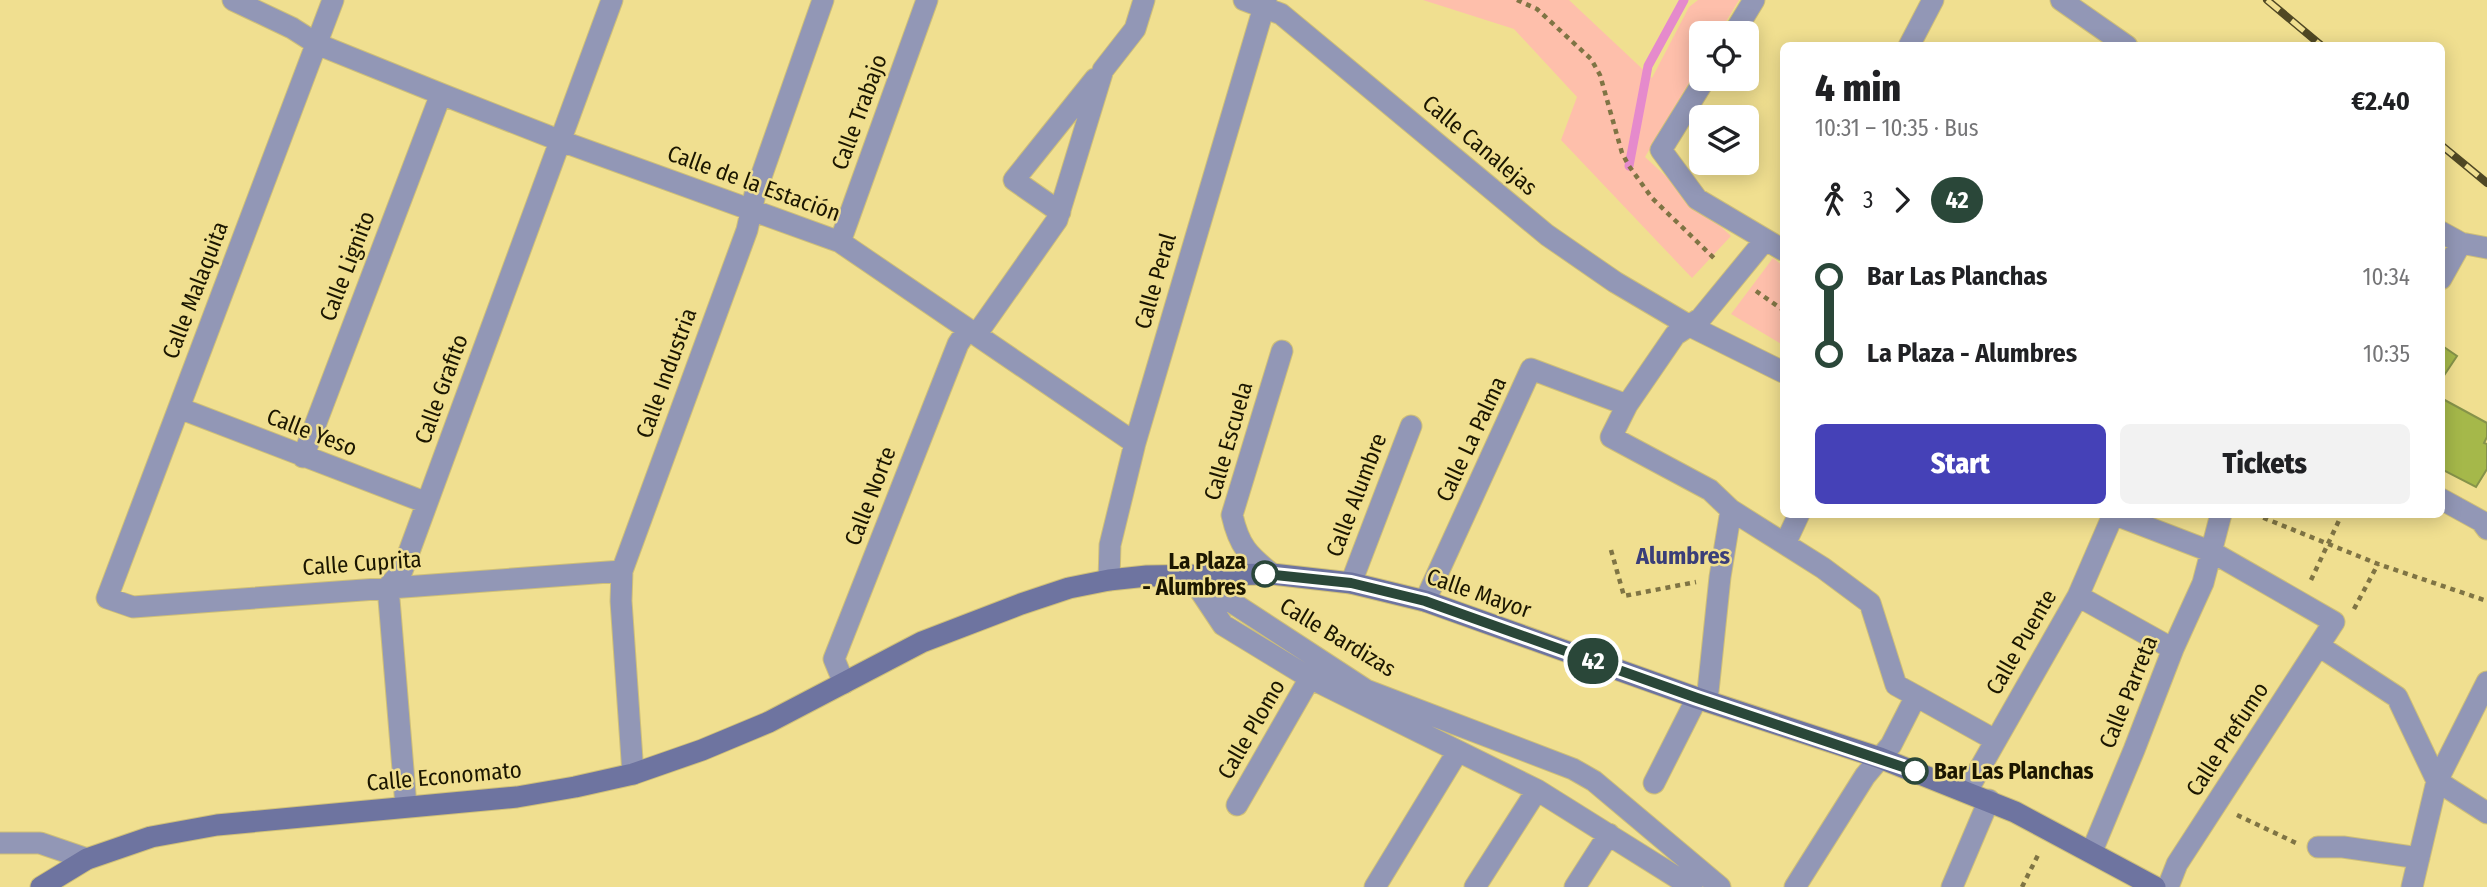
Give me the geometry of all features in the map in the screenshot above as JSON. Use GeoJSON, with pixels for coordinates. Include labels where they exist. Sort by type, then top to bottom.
{"type":"FeatureCollection","features":[{"type":"Feature","properties":{"kind":"street","name":"Calle de la Estación"},"geometry":{"type":"LineString","coordinates":[[233,0],[292,28],[317,44],[441,94],[561,141],[840,242],[1135,443]]}},
{"type":"Feature","properties":{"kind":"street","name":"Calle Malaquita"},"geometry":{"type":"LineString","coordinates":[[107,598],[333,0]]}},
{"type":"Feature","properties":{"kind":"street","name":"Calle Grafito"},"geometry":{"type":"LineString","coordinates":[[388,587],[401,571],[427,503],[612,0]]}},
{"type":"Feature","properties":{"kind":"street","name":"Calle Industria"},"geometry":{"type":"LineString","coordinates":[[633,774],[621,601],[622,571],[747,230],[823,0]]}},
{"type":"Feature","properties":{"kind":"street","name":"Calle Trabajo"},"geometry":{"type":"LineString","coordinates":[[840,242],[927,0]]}},
{"type":"Feature","properties":{"kind":"street"},"geometry":{"type":"LineString","coordinates":[[1060,212],[1014,180],[1135,29],[1144,0]]}},
{"type":"Feature","properties":{"kind":"street"},"geometry":{"type":"LineString","coordinates":[[1741,21],[1754,0]]}},
{"type":"Feature","properties":{"kind":"street"},"geometry":{"type":"LineString","coordinates":[[1911,42],[1933,0]]}},
{"type":"Feature","properties":{"kind":"street"},"geometry":{"type":"LineString","coordinates":[[2061,0],[2121,42]]}},
{"type":"Feature","properties":{"kind":"street","name":"Calle Canalejas"},"geometry":{"type":"LineString","coordinates":[[1258,2],[1281,14],[1547,235],[1615,282],[1688,326],[1780,371]]}},
{"type":"Feature","properties":{"kind":"street","name":"Calle Peral"},"geometry":{"type":"LineString","coordinates":[[1109,579],[1110,545],[1135,443],[1258,2]]}},
{"type":"Feature","properties":{"kind":"street","name":"Calle Norte"},"geometry":{"type":"LineString","coordinates":[[844,683],[834,659],[958,344],[972,332],[1057,220],[1103,70]]}},
{"type":"Feature","properties":{"kind":"street"},"geometry":{"type":"LineString","coordinates":[[1698,91],[1661,150],[1697,199],[1774,245],[1701,318],[1675,335],[1627,405],[1611,437],[1710,490],[1731,510],[1823,568],[1870,603],[1896,685],[1995,740]]}},
{"type":"Feature","properties":{"kind":"street","name":"Calle Lignito"},"geometry":{"type":"LineString","coordinates":[[303,457],[441,94]]}},
{"type":"Feature","properties":{"kind":"street"},"geometry":{"type":"LineString","coordinates":[[2445,234],[2461,243],[2487,248]]}},
{"type":"Feature","properties":{"kind":"street"},"geometry":{"type":"LineString","coordinates":[[2445,272],[2461,243]]}},
{"type":"Feature","properties":{"kind":"street","name":"Calle Escuela"},"geometry":{"type":"LineString","coordinates":[[1272,574],[1248,554],[1237,536],[1232,515],[1282,351]]}},
{"type":"Feature","properties":{"kind":"street","name":"Calle La Palma"},"geometry":{"type":"LineString","coordinates":[[1425,601],[1531,369],[1627,405]]}},
{"type":"Feature","properties":{"kind":"street","name":"Calle Yeso"},"geometry":{"type":"LineString","coordinates":[[179,408],[427,503]]}},
{"type":"Feature","properties":{"kind":"street","name":"Calle Alumbre"},"geometry":{"type":"LineString","coordinates":[[1351,583],[1411,426]]}},
{"type":"Feature","properties":{"kind":"street"},"geometry":{"type":"LineString","coordinates":[[2445,501],[2485,520]]}},
{"type":"Feature","properties":{"kind":"street"},"geometry":{"type":"LineString","coordinates":[[1654,783],[1702,700],[1731,510]]}},
{"type":"Feature","properties":{"kind":"street"},"geometry":{"type":"LineString","coordinates":[[1785,544],[1797,518]]}},
{"type":"Feature","properties":{"kind":"street","name":"Calle Puente"},"geometry":{"type":"LineString","coordinates":[[1967,791],[2078,596],[2112,518]]}},
{"type":"Feature","properties":{"kind":"street"},"geometry":{"type":"LineString","coordinates":[[2121,518],[2212,552],[2343,617]]}},
{"type":"Feature","properties":{"kind":"street","name":"Calle Parreta"},"geometry":{"type":"LineString","coordinates":[[2092,851],[2173,649],[2203,583],[2220,518]]}},
{"type":"Feature","properties":{"kind":"street","name":"Calle Cuprita"},"geometry":{"type":"LineString","coordinates":[[107,598],[133,607],[622,571]]}},
{"type":"Feature","properties":{"kind":"street","name":"Calle Mayor"},"geometry":{"type":"LineString","coordinates":[[844,683],[922,642],[1009,608],[1069,588],[1109,579],[1272,574],[1351,583],[1425,601],[1702,700],[1880,758],[1989,800],[2092,851],[2155,887]]}},
{"type":"Feature","properties":{"kind":"street","name":"Calle Bardizas"},"geometry":{"type":"LineString","coordinates":[[1190,575],[1223,625],[1310,678],[1537,790],[1685,885]]}},
{"type":"Feature","properties":{"kind":"street","name":"Calle Bardizas"},"geometry":{"type":"LineString","coordinates":[[1190,575],[1366,690],[1573,769],[1594,781],[1720,887]]}},
{"type":"Feature","properties":{"kind":"street"},"geometry":{"type":"LineString","coordinates":[[388,587],[406,806]]}},
{"type":"Feature","properties":{"kind":"street"},"geometry":{"type":"LineString","coordinates":[[2078,596],[2173,649]]}},
{"type":"Feature","properties":{"kind":"street","name":"Calle Prefumo"},"geometry":{"type":"LineString","coordinates":[[2168,887],[2177,864],[2319,646],[2343,617]]}},
{"type":"Feature","properties":{"kind":"street"},"geometry":{"type":"LineString","coordinates":[[2319,646],[2398,697],[2437,781],[2487,813]]}},
{"type":"Feature","properties":{"kind":"street","name":"Calle Plomo"},"geometry":{"type":"LineString","coordinates":[[1237,806],[1310,678]]}},
{"type":"Feature","properties":{"kind":"street"},"geometry":{"type":"LineString","coordinates":[[2412,887],[2437,781],[2487,682]]}},
{"type":"Feature","properties":{"kind":"street","name":"Calle Economato"},"geometry":{"type":"LineString","coordinates":[[41,887],[88,859],[151,837],[217,825],[517,797],[633,774],[702,750],[769,722],[844,683]]}},
{"type":"Feature","properties":{"kind":"street"},"geometry":{"type":"LineString","coordinates":[[1795,887],[1865,776],[1891,746],[1916,696]]}},
{"type":"Feature","properties":{"kind":"street"},"geometry":{"type":"LineString","coordinates":[[1375,887],[1458,751]]}},
{"type":"Feature","properties":{"kind":"street"},"geometry":{"type":"LineString","coordinates":[[1475,887],[1537,790]]}},
{"type":"Feature","properties":{"kind":"street"},"geometry":{"type":"LineString","coordinates":[[1952,887],[1989,800]]}},
{"type":"Feature","properties":{"kind":"street"},"geometry":{"type":"LineString","coordinates":[[1575,887],[1609,834]]}},
{"type":"Feature","properties":{"kind":"street"},"geometry":{"type":"LineString","coordinates":[[0,844],[40,843],[88,859]]}},
{"type":"Feature","properties":{"kind":"street"},"geometry":{"type":"LineString","coordinates":[[2312,846],[2343,847],[2419,858]]}},
{"type":"Feature","properties":{"kind":"path"},"geometry":{"type":"LineString","coordinates":[[2264,518],[2378,564],[2487,601]]}},
{"type":"Feature","properties":{"kind":"path"},"geometry":{"type":"LineString","coordinates":[[2308,588],[2340,518]]}},
{"type":"Feature","properties":{"kind":"path"},"geometry":{"type":"LineString","coordinates":[[1611,550],[1624,597],[1706,580]]}},
{"type":"Feature","properties":{"kind":"path"},"geometry":{"type":"LineString","coordinates":[[2343,617],[2378,564]]}},
{"type":"Feature","properties":{"kind":"path"},"geometry":{"type":"LineString","coordinates":[[2232,813],[2312,846]]}},
{"type":"Feature","properties":{"kind":"path"},"geometry":{"type":"LineString","coordinates":[[2022,887],[2043,846]]}},
{"type":"Feature","properties":{"kind":"shaded area"},"geometry":{"type":"Polygon","coordinates":[[[1423,0],[1569,0],[1652,78],[1689,7],[1698,0],[1739,0],[1726,21],[1689,21],[1689,83],[1645,157],[1731,236],[1692,278],[1561,140],[1577,97],[1514,29],[1423,0]]]}},
{"type":"Feature","properties":{"kind":"shaded area"},"geometry":{"type":"Polygon","coordinates":[[[1773,258],[1780,264],[1780,343],[1731,314],[1773,258]]]}},
{"type":"Feature","properties":{"kind":"building"},"geometry":{"type":"Polygon","coordinates":[[[2445,348],[2457,356],[2445,374],[2445,348]]]}},
{"type":"Feature","properties":{"kind":"building"},"geometry":{"type":"Polygon","coordinates":[[[2445,400],[2487,423],[2484,443],[2487,444],[2487,469],[2476,487],[2445,471],[2445,400]]]}},
{"type":"Feature","properties":{"kind":"waterway"},"geometry":{"type":"LineString","coordinates":[[1629,166],[1648,66],[1684,0]]}},
{"type":"Feature","properties":{"kind":"railway"},"geometry":{"type":"LineString","coordinates":[[2267,0],[2317,42]]}},
{"type":"Feature","properties":{"kind":"railway"},"geometry":{"type":"LineString","coordinates":[[2445,148],[2487,183]]}},
{"type":"Feature","properties":{"kind":"bus line","name":"42"},"geometry":{"type":"LineString","coordinates":[[1265,574],[1351,583],[1425,601],[1697,698],[1915,771]]}},
{"type":"Feature","properties":{"kind":"place","name":"La Plaza - Alumbres"},"geometry":{"type":"Point","coordinates":[1265,574]}},
{"type":"Feature","properties":{"kind":"place","name":"Bar Las Planchas"},"geometry":{"type":"Point","coordinates":[1915,771]}},
{"type":"Feature","properties":{"kind":"district","name":"Alumbres"},"geometry":{"type":"Point","coordinates":[1683,556]}}]}
